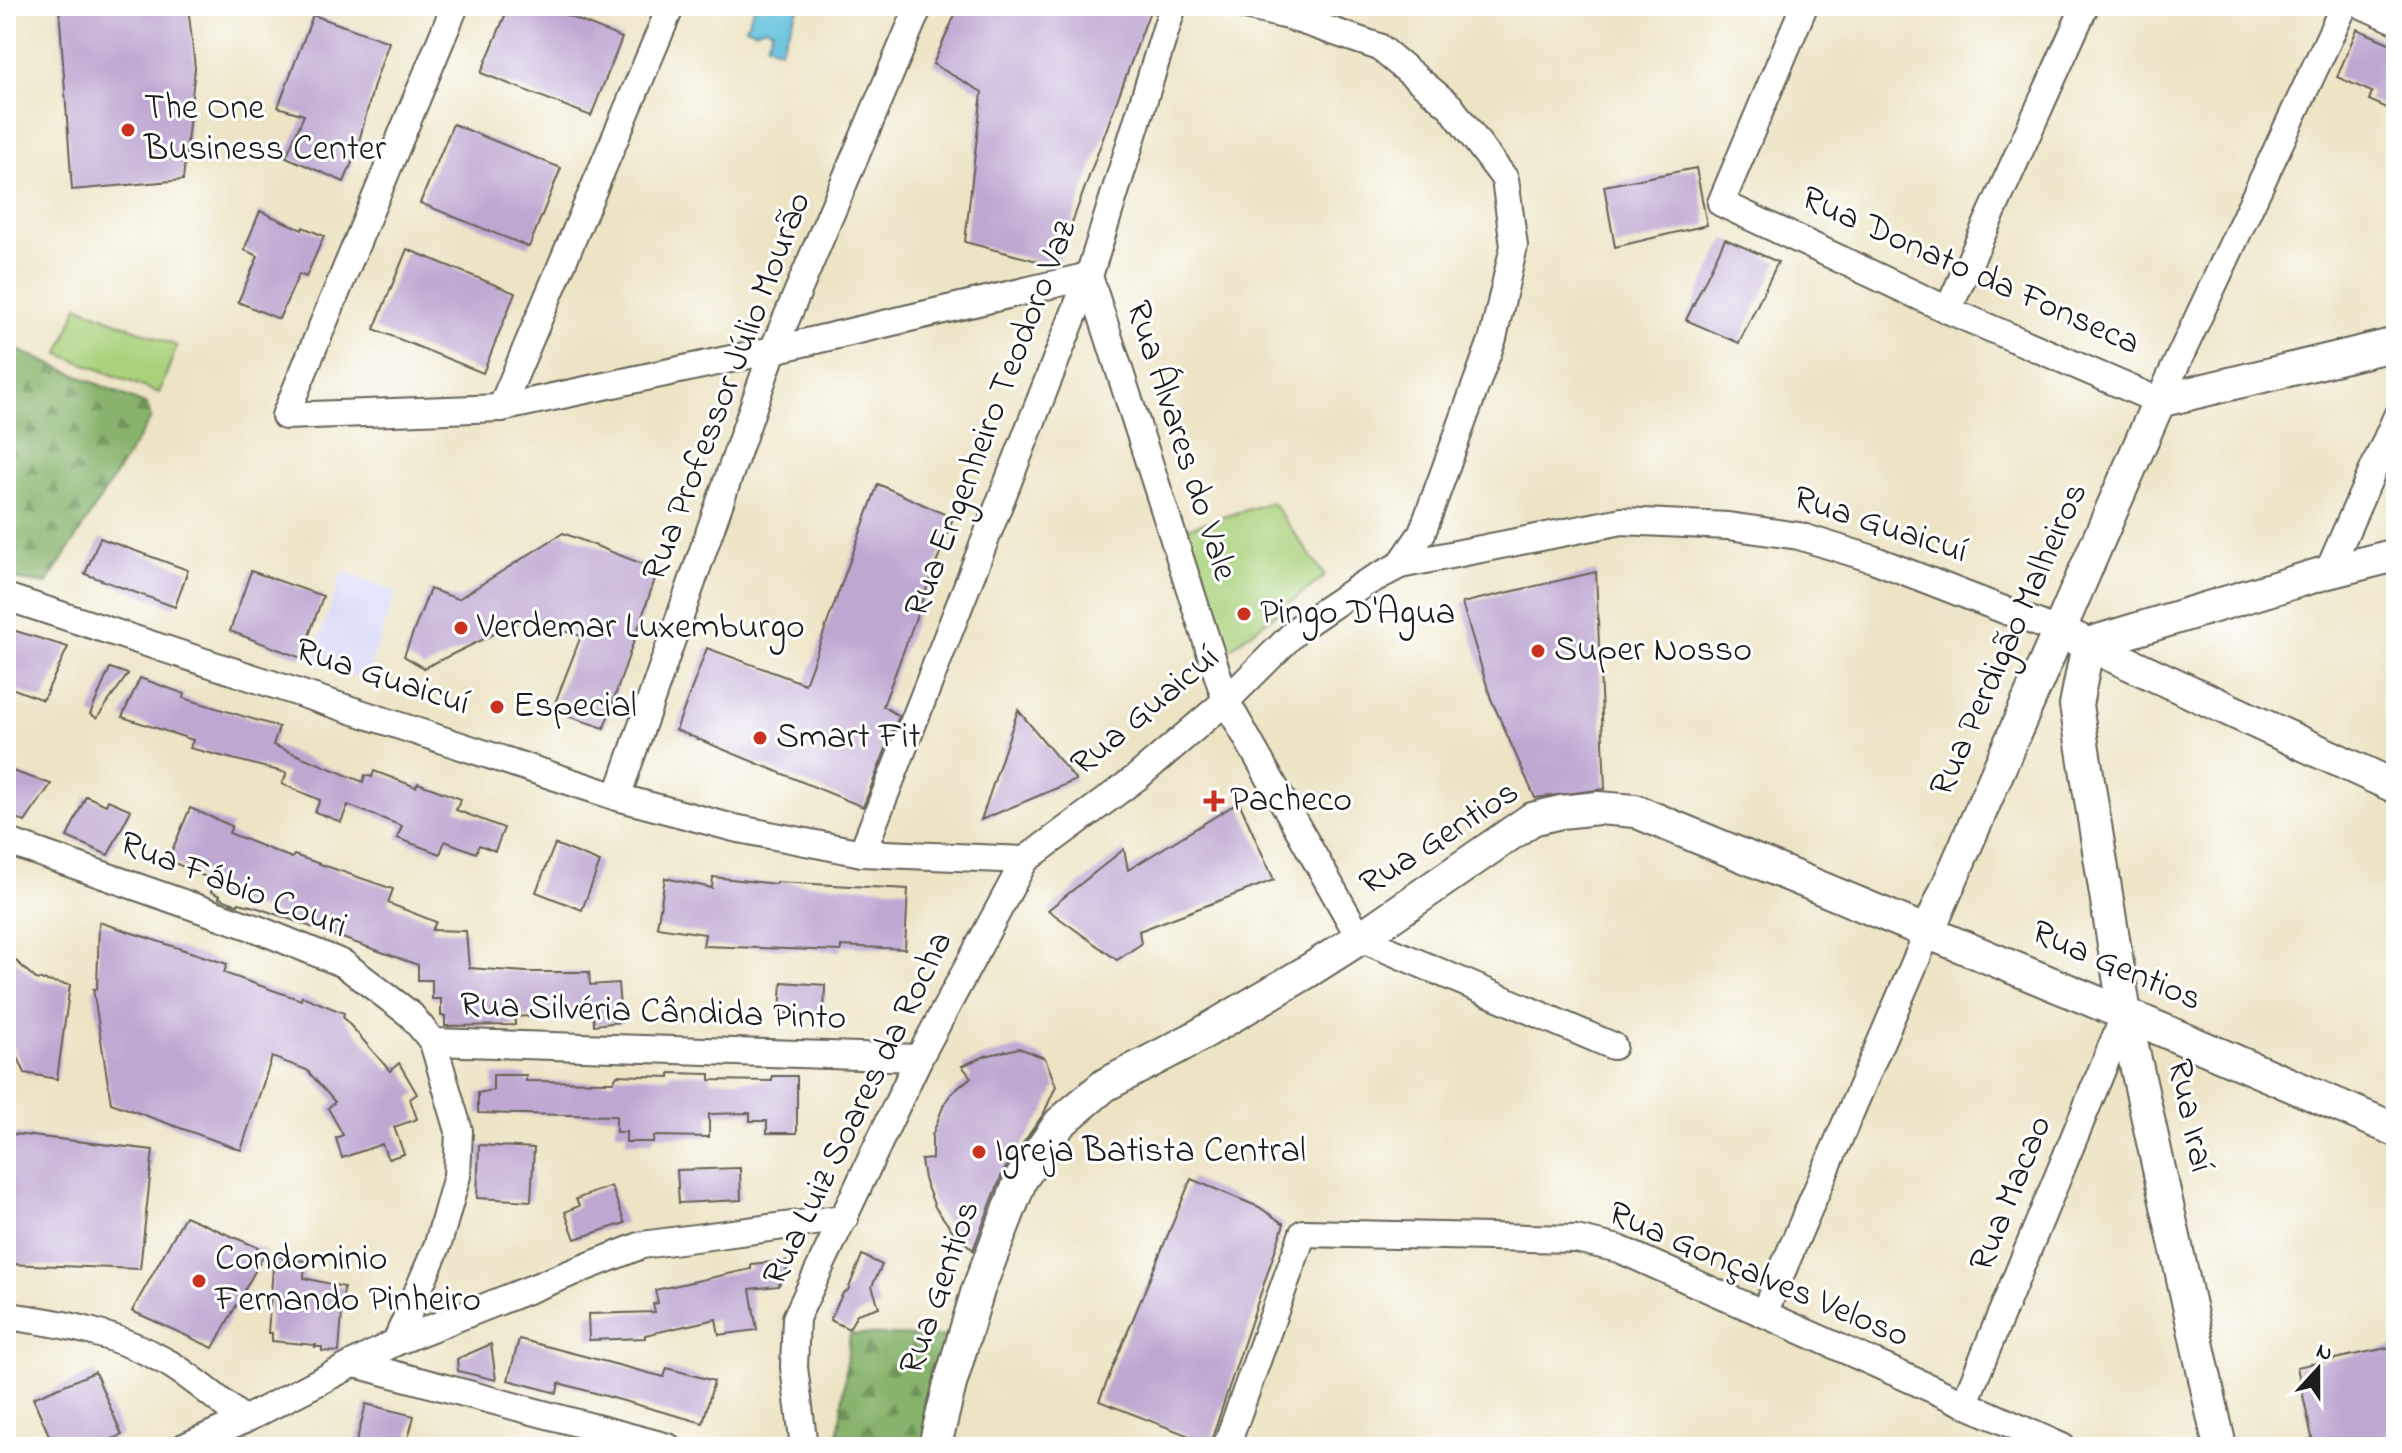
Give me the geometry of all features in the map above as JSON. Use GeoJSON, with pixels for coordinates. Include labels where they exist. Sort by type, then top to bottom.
{"type":"FeatureCollection","features":[{"type":"Feature","properties":{"kind":"street"},"geometry":{"type":"LineString","coordinates":[[455,6],[285,416],[501,408],[773,350],[1089,276]]}},
{"type":"Feature","properties":{"kind":"street"},"geometry":{"type":"LineString","coordinates":[[501,408],[671,6]]}},
{"type":"Feature","properties":{"kind":"street","name":"Rua Professor Júlio Mourão"},"geometry":{"type":"LineString","coordinates":[[617,797],[773,350],[919,6]]}},
{"type":"Feature","properties":{"kind":"street","name":"Rua Engenheiro Teodoro Vaz"},"geometry":{"type":"LineString","coordinates":[[862,853],[1089,276],[1173,6]]}},
{"type":"Feature","properties":{"kind":"street"},"geometry":{"type":"LineString","coordinates":[[1245,6],[1288,16],[1379,47],[1450,106],[1505,179],[1514,246],[1493,338],[1422,533],[1400,565]]}},
{"type":"Feature","properties":{"kind":"street","name":"Rua Donato da Fonseca"},"geometry":{"type":"LineString","coordinates":[[1804,6],[1721,203],[1948,310],[2159,401],[2396,344]]}},
{"type":"Feature","properties":{"kind":"street"},"geometry":{"type":"LineString","coordinates":[[1948,310],[2085,6]]}},
{"type":"Feature","properties":{"kind":"street","name":"Rua Perdigão Malheiros"},"geometry":{"type":"LineString","coordinates":[[1764,1313],[2159,401],[2344,6]]}},
{"type":"Feature","properties":{"kind":"street"},"geometry":{"type":"LineString","coordinates":[[2364,6],[2396,20]]}},
{"type":"Feature","properties":{"kind":"street","name":"Rua Álvares do Vale"},"geometry":{"type":"LineString","coordinates":[[1089,276],[1226,701],[1360,938]]}},
{"type":"Feature","properties":{"kind":"street"},"geometry":{"type":"LineString","coordinates":[[2328,572],[2396,418]]}},
{"type":"Feature","properties":{"kind":"street","name":"Rua Guaicuí"},"geometry":{"type":"LineString","coordinates":[[6,597],[617,797],[734,828],[862,853],[1025,860],[1136,778],[1226,701],[1299,628],[1364,584],[1400,565],[1622,521],[1728,526],[1799,536],[1873,559],[2058,631],[2396,787]]}},
{"type":"Feature","properties":{"kind":"street"},"geometry":{"type":"LineString","coordinates":[[2088,644],[2328,572],[2396,555]]}},
{"type":"Feature","properties":{"kind":"street","name":"Rua Iraí"},"geometry":{"type":"LineString","coordinates":[[2088,644],[2076,705],[2125,1014],[2220,1447]]}},
{"type":"Feature","properties":{"kind":"street","name":"Rua Gentios"},"geometry":{"type":"LineString","coordinates":[[937,1447],[950,1384],[978,1290],[1021,1179],[1060,1123],[1105,1085],[1191,1040],[1360,938],[1532,819],[1561,812],[1598,808],[1635,811],[2067,989],[2396,1130]]}},
{"type":"Feature","properties":{"kind":"street","name":"Rua Fábio Couri"},"geometry":{"type":"LineString","coordinates":[[6,841],[246,925],[344,964],[411,1015],[433,1042],[459,1131],[457,1176],[438,1244],[396,1342]]}},
{"type":"Feature","properties":{"kind":"street","name":"Rua Luiz Soares da Rocha"},"geometry":{"type":"LineString","coordinates":[[804,1447],[794,1367],[796,1318],[919,1058],[1025,860]]}},
{"type":"Feature","properties":{"kind":"street"},"geometry":{"type":"LineString","coordinates":[[1360,938],[1613,1046]]}},
{"type":"Feature","properties":{"kind":"street"},"geometry":{"type":"LineString","coordinates":[[2067,989],[2095,979],[2117,960]]}},
{"type":"Feature","properties":{"kind":"street","name":"Rua Macao"},"geometry":{"type":"LineString","coordinates":[[1965,1402],[2125,1014]]}},
{"type":"Feature","properties":{"kind":"street","name":"Rua Silvéria Cândida Pinto"},"geometry":{"type":"LineString","coordinates":[[433,1042],[919,1058]]}},
{"type":"Feature","properties":{"kind":"street"},"geometry":{"type":"LineString","coordinates":[[184,1447],[244,1420],[396,1342],[642,1245],[845,1218]]}},
{"type":"Feature","properties":{"kind":"street","name":"Rua Gonçalves Veloso"},"geometry":{"type":"LineString","coordinates":[[1226,1447],[1303,1233],[1576,1239],[1619,1249],[2062,1447]]}},
{"type":"Feature","properties":{"kind":"street"},"geometry":{"type":"LineString","coordinates":[[6,1316],[68,1324],[117,1340],[170,1364],[244,1420]]}},
{"type":"Feature","properties":{"kind":"street"},"geometry":{"type":"LineString","coordinates":[[355,1364],[668,1447]]}},
{"type":"Feature","properties":{"kind":"shaded area"},"geometry":{"type":"Polygon","coordinates":[[[343,571],[396,592],[366,680],[311,661],[343,571]]]}},
{"type":"Feature","properties":{"kind":"green space"},"geometry":{"type":"Polygon","coordinates":[[[78,306],[177,346],[159,393],[59,354],[78,306]]]}},
{"type":"Feature","properties":{"kind":"green space"},"geometry":{"type":"Polygon","coordinates":[[[6,345],[147,405],[151,418],[47,584],[6,578],[6,345]]]}},
{"type":"Feature","properties":{"kind":"green space","name":"Pingo D'Agua"},"geometry":{"type":"Polygon","coordinates":[[[1272,502],[1325,576],[1226,652],[1181,530],[1272,502]]]}},
{"type":"Feature","properties":{"kind":"green space"},"geometry":{"type":"Polygon","coordinates":[[[850,1334],[959,1337],[935,1447],[837,1447],[850,1334]]]}},
{"type":"Feature","properties":{"kind":"water"},"geometry":{"type":"Polygon","coordinates":[[[755,6],[799,7],[780,50],[767,44],[773,30],[765,27],[755,31],[746,27],[755,6]]]}},
{"type":"Feature","properties":{"kind":"building","name":"The One Business Center"},"geometry":{"type":"Polygon","coordinates":[[[59,6],[188,6],[195,68],[183,180],[72,190],[59,6]]]}},
{"type":"Feature","properties":{"kind":"building"},"geometry":{"type":"Polygon","coordinates":[[[509,6],[558,6],[556,11],[622,38],[591,116],[481,73],[509,6]]]}},
{"type":"Feature","properties":{"kind":"building"},"geometry":{"type":"Polygon","coordinates":[[[959,6],[1133,6],[1150,11],[1056,266],[965,242],[982,92],[933,64],[959,6]]]}},
{"type":"Feature","properties":{"kind":"building"},"geometry":{"type":"Polygon","coordinates":[[[313,15],[389,42],[356,153],[344,182],[286,157],[304,115],[278,107],[313,15]]]}},
{"type":"Feature","properties":{"kind":"building"},"geometry":{"type":"Polygon","coordinates":[[[2357,29],[2396,46],[2396,112],[2369,100],[2372,92],[2337,77],[2357,29]]]}},
{"type":"Feature","properties":{"kind":"building"},"geometry":{"type":"Polygon","coordinates":[[[453,124],[561,168],[529,247],[420,203],[453,124]]]}},
{"type":"Feature","properties":{"kind":"building"},"geometry":{"type":"Polygon","coordinates":[[[1696,168],[1707,225],[1615,247],[1604,186],[1696,168]]]}},
{"type":"Feature","properties":{"kind":"building"},"geometry":{"type":"Polygon","coordinates":[[[260,211],[302,230],[303,227],[324,236],[306,277],[299,274],[279,319],[238,302],[258,256],[244,250],[260,211]]]}},
{"type":"Feature","properties":{"kind":"building"},"geometry":{"type":"Polygon","coordinates":[[[1725,239],[1778,262],[1739,343],[1686,320],[1725,239]]]}},
{"type":"Feature","properties":{"kind":"building"},"geometry":{"type":"Polygon","coordinates":[[[407,249],[515,293],[483,373],[374,329],[407,249]]]}},
{"type":"Feature","properties":{"kind":"building"},"geometry":{"type":"Polygon","coordinates":[[[878,484],[953,518],[883,706],[899,716],[863,807],[676,730],[707,648],[805,684],[878,484]]]}},
{"type":"Feature","properties":{"kind":"building","name":"Verdemar Luxemburgo"},"geometry":{"type":"Polygon","coordinates":[[[563,533],[658,570],[604,728],[552,711],[581,636],[525,619],[424,668],[404,656],[430,589],[458,599],[563,533]]]}},
{"type":"Feature","properties":{"kind":"building"},"geometry":{"type":"Polygon","coordinates":[[[100,538],[188,570],[175,607],[85,574],[100,538]]]}},
{"type":"Feature","properties":{"kind":"building"},"geometry":{"type":"Polygon","coordinates":[[[251,571],[323,596],[301,658],[230,631],[251,571]]]}},
{"type":"Feature","properties":{"kind":"building","name":"Super Nosso"},"geometry":{"type":"Polygon","coordinates":[[[1596,572],[1605,789],[1535,798],[1491,699],[1462,603],[1596,572]]]}},
{"type":"Feature","properties":{"kind":"building"},"geometry":{"type":"Polygon","coordinates":[[[6,628],[68,647],[43,700],[6,686],[6,628]]]}},
{"type":"Feature","properties":{"kind":"building"},"geometry":{"type":"Polygon","coordinates":[[[110,668],[128,674],[97,718],[90,714],[110,668]]]}},
{"type":"Feature","properties":{"kind":"building"},"geometry":{"type":"Polygon","coordinates":[[[140,678],[185,694],[183,698],[279,727],[273,745],[363,782],[365,775],[372,777],[374,771],[461,799],[456,810],[504,828],[495,851],[479,845],[476,853],[445,841],[440,854],[397,838],[402,826],[348,805],[341,822],[315,812],[320,800],[282,784],[287,773],[190,748],[193,740],[122,717],[140,678]]]}},
{"type":"Feature","properties":{"kind":"building"},"geometry":{"type":"Polygon","coordinates":[[[1018,710],[1076,780],[981,820],[1018,710]]]}},
{"type":"Feature","properties":{"kind":"building"},"geometry":{"type":"Polygon","coordinates":[[[6,769],[51,784],[25,822],[6,814],[6,769]]]}},
{"type":"Feature","properties":{"kind":"building"},"geometry":{"type":"Polygon","coordinates":[[[86,796],[106,805],[108,800],[131,810],[108,855],[67,837],[86,796]]]}},
{"type":"Feature","properties":{"kind":"building"},"geometry":{"type":"Polygon","coordinates":[[[1239,802],[1274,880],[1139,931],[1141,944],[1117,960],[1048,910],[1124,849],[1128,870],[1239,802]]]}},
{"type":"Feature","properties":{"kind":"building"},"geometry":{"type":"Polygon","coordinates":[[[190,808],[232,826],[229,833],[292,858],[294,855],[393,889],[388,903],[436,922],[432,930],[466,931],[469,968],[589,972],[590,985],[618,983],[621,1022],[594,1025],[593,1012],[515,1017],[515,1025],[445,1026],[445,1016],[441,1016],[441,999],[432,999],[432,980],[418,980],[418,965],[258,908],[219,898],[211,892],[215,881],[168,860],[190,808]]]}},
{"type":"Feature","properties":{"kind":"building"},"geometry":{"type":"Polygon","coordinates":[[[555,844],[600,862],[582,910],[536,892],[555,844]]]}},
{"type":"Feature","properties":{"kind":"building"},"geometry":{"type":"Polygon","coordinates":[[[713,877],[776,884],[908,889],[905,949],[841,946],[841,951],[703,946],[705,934],[657,927],[665,878],[712,888],[713,877]]]}},
{"type":"Feature","properties":{"kind":"building"},"geometry":{"type":"Polygon","coordinates":[[[99,922],[227,964],[224,973],[301,1000],[302,996],[344,1013],[343,1017],[390,1071],[399,1063],[417,1094],[410,1099],[417,1119],[394,1127],[404,1154],[388,1159],[382,1144],[342,1158],[336,1138],[343,1135],[328,1108],[335,1102],[307,1070],[272,1057],[241,1150],[111,1103],[93,989],[97,989],[99,922]]]}},
{"type":"Feature","properties":{"kind":"building"},"geometry":{"type":"Polygon","coordinates":[[[6,952],[36,979],[70,985],[57,1079],[25,1073],[6,1031],[6,952]]]}},
{"type":"Feature","properties":{"kind":"building"},"geometry":{"type":"Polygon","coordinates":[[[782,982],[825,985],[824,1016],[780,1013],[782,982]]]}},
{"type":"Feature","properties":{"kind":"building","name":"Igreja Batista Central"},"geometry":{"type":"Polygon","coordinates":[[[1019,1048],[1045,1058],[1056,1086],[1044,1113],[1003,1172],[973,1250],[952,1230],[935,1207],[924,1179],[921,1160],[932,1159],[932,1136],[944,1104],[971,1077],[962,1066],[985,1056],[1019,1048]]]}},
{"type":"Feature","properties":{"kind":"building"},"geometry":{"type":"Polygon","coordinates":[[[670,1073],[710,1074],[710,1080],[772,1081],[772,1076],[797,1076],[797,1133],[767,1133],[767,1121],[750,1121],[750,1113],[709,1114],[709,1137],[654,1136],[653,1142],[626,1142],[626,1132],[616,1132],[616,1116],[478,1113],[478,1093],[493,1090],[493,1075],[526,1075],[526,1081],[613,1082],[617,1075],[670,1077],[670,1073]]]}},
{"type":"Feature","properties":{"kind":"building"},"geometry":{"type":"Polygon","coordinates":[[[6,1133],[153,1150],[140,1269],[6,1264],[6,1133]]]}},
{"type":"Feature","properties":{"kind":"building"},"geometry":{"type":"Polygon","coordinates":[[[479,1145],[534,1148],[531,1201],[477,1198],[479,1145]]]}},
{"type":"Feature","properties":{"kind":"building"},"geometry":{"type":"Polygon","coordinates":[[[740,1168],[741,1200],[679,1203],[677,1170],[740,1168]]]}},
{"type":"Feature","properties":{"kind":"building"},"geometry":{"type":"Polygon","coordinates":[[[1191,1179],[1259,1207],[1284,1224],[1210,1444],[1099,1401],[1191,1179]]]}},
{"type":"Feature","properties":{"kind":"building"},"geometry":{"type":"Polygon","coordinates":[[[611,1186],[625,1223],[575,1239],[565,1212],[579,1206],[576,1199],[611,1186]]]}},
{"type":"Feature","properties":{"kind":"building","name":"Condominio Fernando Pinheiro"},"geometry":{"type":"Polygon","coordinates":[[[185,1216],[266,1251],[213,1348],[132,1311],[185,1216]]]}},
{"type":"Feature","properties":{"kind":"building"},"geometry":{"type":"Polygon","coordinates":[[[274,1254],[285,1259],[305,1261],[304,1278],[344,1287],[339,1352],[322,1351],[322,1347],[316,1345],[272,1341],[272,1333],[268,1333],[274,1254]]]}},
{"type":"Feature","properties":{"kind":"building"},"geometry":{"type":"Polygon","coordinates":[[[862,1255],[882,1265],[872,1286],[879,1307],[857,1314],[849,1329],[830,1320],[843,1293],[848,1290],[862,1255]]]}},
{"type":"Feature","properties":{"kind":"building"},"geometry":{"type":"Polygon","coordinates":[[[786,1261],[787,1273],[778,1286],[750,1289],[757,1330],[719,1335],[716,1319],[645,1335],[645,1338],[589,1340],[588,1314],[655,1312],[653,1304],[658,1303],[655,1290],[751,1269],[751,1264],[786,1261]]]}},
{"type":"Feature","properties":{"kind":"building"},"geometry":{"type":"Polygon","coordinates":[[[519,1339],[664,1377],[667,1368],[714,1381],[703,1423],[559,1383],[557,1393],[508,1380],[519,1339]]]}},
{"type":"Feature","properties":{"kind":"building"},"geometry":{"type":"Polygon","coordinates":[[[491,1344],[496,1380],[458,1371],[457,1359],[491,1344]]]}},
{"type":"Feature","properties":{"kind":"building"},"geometry":{"type":"Polygon","coordinates":[[[2396,1346],[2396,1447],[2314,1447],[2297,1367],[2396,1346]]]}},
{"type":"Feature","properties":{"kind":"building"},"geometry":{"type":"Polygon","coordinates":[[[95,1372],[122,1435],[92,1447],[54,1447],[33,1398],[95,1372]]]}},
{"type":"Feature","properties":{"kind":"building"},"geometry":{"type":"Polygon","coordinates":[[[366,1404],[414,1416],[406,1447],[355,1447],[366,1404]]]}},
{"type":"Feature","properties":{"kind":"place","name":"The One Business Center"},"geometry":{"type":"Point","coordinates":[128,130]}},
{"type":"Feature","properties":{"kind":"place","name":"Pingo D'Agua"},"geometry":{"type":"Point","coordinates":[1244,614]}},
{"type":"Feature","properties":{"kind":"place","name":"Verdemar Luxemburgo"},"geometry":{"type":"Point","coordinates":[461,628]}},
{"type":"Feature","properties":{"kind":"place","name":"Super Nosso"},"geometry":{"type":"Point","coordinates":[1538,651]}},
{"type":"Feature","properties":{"kind":"place","name":"Especial"},"geometry":{"type":"Point","coordinates":[497,707]}},
{"type":"Feature","properties":{"kind":"place","name":"Smart Fit"},"geometry":{"type":"Point","coordinates":[760,738]}},
{"type":"Feature","properties":{"kind":"place","name":"Pacheco"},"geometry":{"type":"Point","coordinates":[1214,801]}},
{"type":"Feature","properties":{"kind":"place","name":"Igreja Batista Central"},"geometry":{"type":"Point","coordinates":[979,1152]}},
{"type":"Feature","properties":{"kind":"place","name":"Condominio Fernando Pinheiro"},"geometry":{"type":"Point","coordinates":[199,1281]}}]}
